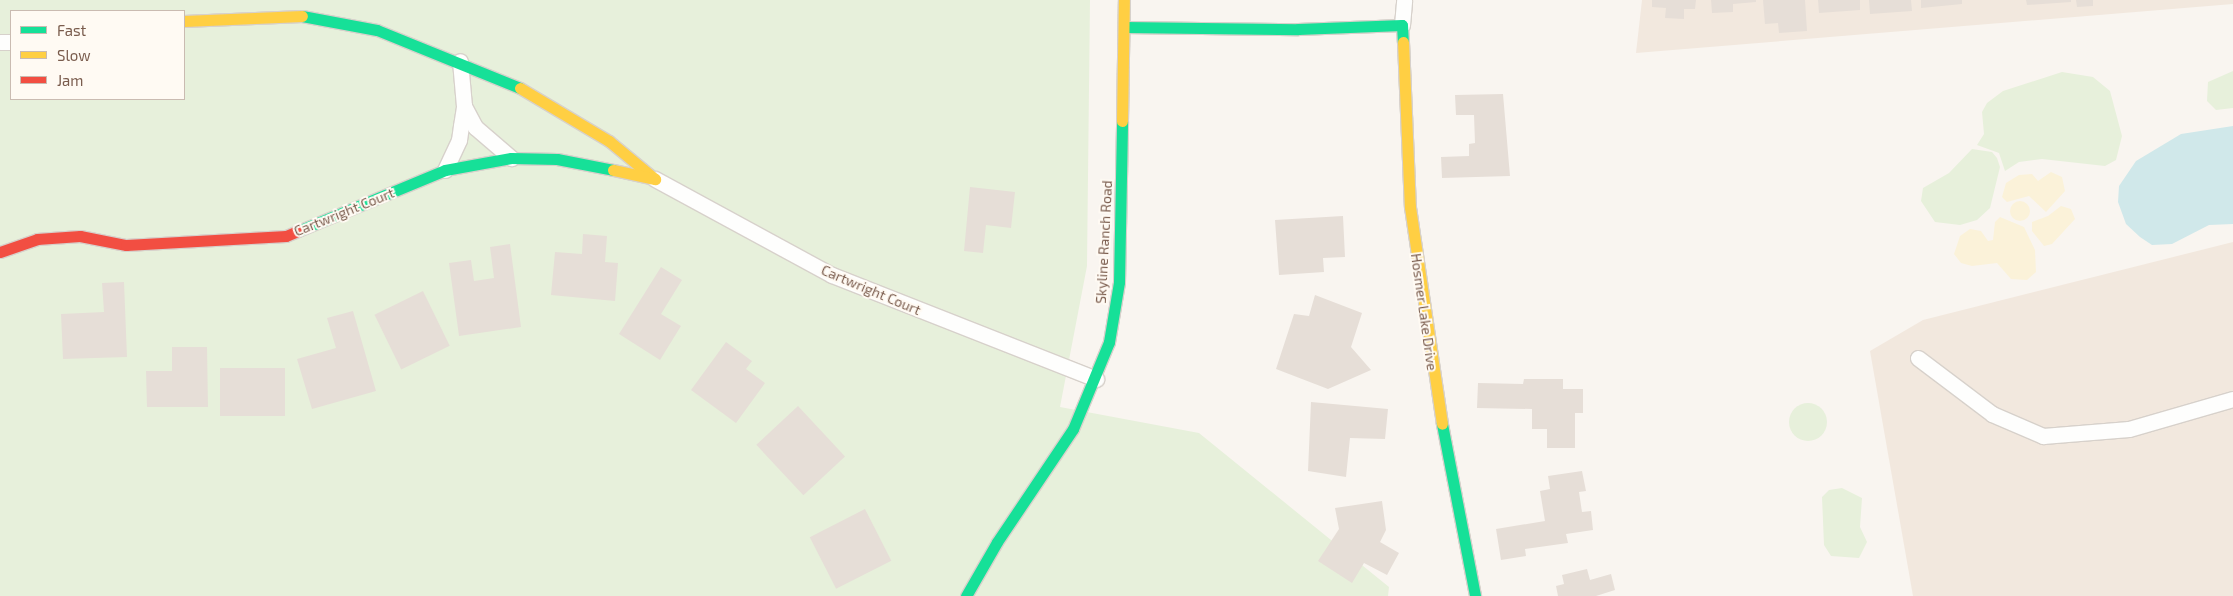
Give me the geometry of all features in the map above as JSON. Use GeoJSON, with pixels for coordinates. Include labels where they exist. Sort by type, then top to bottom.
{"type":"FeatureCollection","features":[{"type":"Feature","properties":{"kind":"street","name":"Skyline Ranch Road"},"geometry":{"type":"LineString","coordinates":[[966,596],[996,542],[1074,429],[1096,379],[1109,342],[1119,282],[1124,0]]}},
{"type":"Feature","properties":{"kind":"street","name":"Hosmer Lake Drive"},"geometry":{"type":"LineString","coordinates":[[1404,0],[1402,25],[1412,226],[1429,355],[1475,596]]}},
{"type":"Feature","properties":{"kind":"street","name":"Cartwright Court"},"geometry":{"type":"LineString","coordinates":[[185,21],[290,14],[326,18],[370,27],[460,61],[520,88],[609,141],[655,179],[832,275],[1096,379]]}},
{"type":"Feature","properties":{"kind":"street"},"geometry":{"type":"LineString","coordinates":[[1124,27],[1298,29],[1402,25]]}},
{"type":"Feature","properties":{"kind":"street"},"geometry":{"type":"LineString","coordinates":[[445,170],[459,140],[464,106],[460,61]]}},
{"type":"Feature","properties":{"kind":"street"},"geometry":{"type":"LineString","coordinates":[[464,106],[475,127],[511,158]]}},
{"type":"Feature","properties":{"kind":"street","name":"Cartwright Court"},"geometry":{"type":"LineString","coordinates":[[0,252],[37,239],[80,236],[135,245],[286,236],[445,170],[511,158],[557,160],[655,179]]}},
{"type":"Feature","properties":{"kind":"street"},"geometry":{"type":"LineString","coordinates":[[1918,358],[1992,414],[2043,436],[2128,429],[2233,400]]}},
{"type":"Feature","properties":{"kind":"shaded area"},"geometry":{"type":"Polygon","coordinates":[[[1642,0],[2233,0],[2233,4],[1636,53],[1642,0]]]}},
{"type":"Feature","properties":{"kind":"shaded area"},"geometry":{"type":"Polygon","coordinates":[[[2233,242],[2233,596],[1913,596],[1870,351],[1923,320],[2233,242]]]}},
{"type":"Feature","properties":{"kind":"green space"},"geometry":{"type":"Polygon","coordinates":[[[0,0],[1090,0],[1087,266],[1060,407],[1199,433],[1389,587],[1388,596],[0,596],[0,0]]]}},
{"type":"Feature","properties":{"kind":"green space"},"geometry":{"type":"Polygon","coordinates":[[[2233,71],[2233,108],[2216,110],[2207,101],[2208,82],[2233,71]]]}},
{"type":"Feature","properties":{"kind":"green space"},"geometry":{"type":"Polygon","coordinates":[[[2062,72],[2093,77],[2110,91],[2122,136],[2116,160],[2105,166],[2042,159],[2019,162],[2005,171],[1999,153],[1977,145],[1984,134],[1982,112],[1987,103],[2003,91],[2062,72]]]}},
{"type":"Feature","properties":{"kind":"green space"},"geometry":{"type":"Polygon","coordinates":[[[1972,149],[1992,152],[1997,158],[2000,167],[1990,208],[1977,220],[1960,225],[1935,222],[1921,201],[1923,188],[1949,173],[1972,149]]]}},
{"type":"Feature","properties":{"kind":"green space"},"geometry":{"type":"Polygon","coordinates":[[[1808,403],[1822,408],[1827,422],[1822,436],[1808,441],[1794,436],[1789,422],[1794,408],[1808,403]]]}},
{"type":"Feature","properties":{"kind":"green space"},"geometry":{"type":"Polygon","coordinates":[[[1842,488],[1862,498],[1860,527],[1867,542],[1859,558],[1831,556],[1824,545],[1822,497],[1829,490],[1842,488]]]}},
{"type":"Feature","properties":{"kind":"sand"},"geometry":{"type":"Polygon","coordinates":[[[2051,172],[2062,177],[2065,191],[2046,212],[2029,196],[2007,202],[2002,197],[2006,183],[2019,175],[2032,174],[2038,181],[2051,172]]]}},
{"type":"Feature","properties":{"kind":"sand"},"geometry":{"type":"Polygon","coordinates":[[[2016,201],[2024,201],[2030,207],[2030,215],[2024,221],[2016,221],[2010,215],[2010,207],[2016,201]]]}},
{"type":"Feature","properties":{"kind":"sand"},"geometry":{"type":"Polygon","coordinates":[[[2061,206],[2071,209],[2075,219],[2052,244],[2044,246],[2032,231],[2032,222],[2048,216],[2061,206]]]}},
{"type":"Feature","properties":{"kind":"sand"},"geometry":{"type":"Polygon","coordinates":[[[2000,217],[2024,227],[2035,250],[2036,272],[2027,280],[2011,279],[1997,263],[1972,266],[1961,263],[1954,254],[1960,236],[1970,229],[1981,231],[1988,241],[1993,240],[1995,222],[2000,217]]]}},
{"type":"Feature","properties":{"kind":"water"},"geometry":{"type":"Polygon","coordinates":[[[2233,126],[2233,224],[2209,225],[2172,244],[2152,245],[2126,224],[2118,202],[2119,186],[2136,161],[2181,134],[2233,126]]]}},
{"type":"Feature","properties":{"kind":"building"},"geometry":{"type":"Polygon","coordinates":[[[1652,0],[1696,0],[1695,9],[1684,9],[1684,19],[1665,18],[1666,8],[1652,7],[1652,0]]]}},
{"type":"Feature","properties":{"kind":"building"},"geometry":{"type":"Polygon","coordinates":[[[1711,0],[1756,0],[1756,2],[1733,4],[1733,12],[1712,13],[1711,0]]]}},
{"type":"Feature","properties":{"kind":"building"},"geometry":{"type":"Polygon","coordinates":[[[1763,0],[1805,0],[1807,31],[1779,33],[1778,23],[1765,24],[1763,0]]]}},
{"type":"Feature","properties":{"kind":"building"},"geometry":{"type":"Polygon","coordinates":[[[1818,0],[1860,0],[1860,10],[1819,13],[1818,0]]]}},
{"type":"Feature","properties":{"kind":"building"},"geometry":{"type":"Polygon","coordinates":[[[1869,0],[1911,0],[1912,11],[1870,14],[1869,0]]]}},
{"type":"Feature","properties":{"kind":"building"},"geometry":{"type":"Polygon","coordinates":[[[1921,0],[1962,0],[1962,4],[1921,8],[1921,0]]]}},
{"type":"Feature","properties":{"kind":"building"},"geometry":{"type":"Polygon","coordinates":[[[2026,0],[2071,0],[2071,2],[2027,5],[2026,0]]]}},
{"type":"Feature","properties":{"kind":"building"},"geometry":{"type":"Polygon","coordinates":[[[2076,0],[2093,0],[2093,6],[2077,7],[2076,0]]]}},
{"type":"Feature","properties":{"kind":"building"},"geometry":{"type":"Polygon","coordinates":[[[1503,94],[1510,176],[1442,178],[1441,157],[1469,156],[1469,144],[1475,143],[1474,115],[1456,115],[1455,95],[1503,94]]]}},
{"type":"Feature","properties":{"kind":"building"},"geometry":{"type":"Polygon","coordinates":[[[970,187],[1015,192],[1011,228],[986,225],[983,253],[964,251],[970,187]]]}},
{"type":"Feature","properties":{"kind":"building"},"geometry":{"type":"Polygon","coordinates":[[[1343,216],[1345,257],[1323,258],[1324,272],[1279,275],[1275,220],[1343,216]]]}},
{"type":"Feature","properties":{"kind":"building"},"geometry":{"type":"Polygon","coordinates":[[[583,234],[607,236],[605,262],[618,263],[615,301],[551,295],[555,252],[582,254],[583,234]]]}},
{"type":"Feature","properties":{"kind":"building"},"geometry":{"type":"Polygon","coordinates":[[[510,244],[521,327],[459,336],[449,263],[471,260],[474,281],[494,278],[490,247],[510,244]]]}},
{"type":"Feature","properties":{"kind":"building"},"geometry":{"type":"Polygon","coordinates":[[[661,267],[682,280],[661,314],[681,326],[660,360],[619,334],[661,267]]]}},
{"type":"Feature","properties":{"kind":"building"},"geometry":{"type":"Polygon","coordinates":[[[124,282],[127,357],[63,359],[61,314],[104,312],[102,283],[124,282]]]}},
{"type":"Feature","properties":{"kind":"building"},"geometry":{"type":"Polygon","coordinates":[[[423,291],[450,346],[401,369],[374,315],[423,291]]]}},
{"type":"Feature","properties":{"kind":"building"},"geometry":{"type":"Polygon","coordinates":[[[1315,295],[1362,313],[1351,347],[1371,370],[1328,389],[1276,369],[1294,314],[1309,316],[1315,295]]]}},
{"type":"Feature","properties":{"kind":"building"},"geometry":{"type":"Polygon","coordinates":[[[353,311],[376,391],[312,409],[297,359],[336,348],[327,318],[353,311]]]}},
{"type":"Feature","properties":{"kind":"building"},"geometry":{"type":"Polygon","coordinates":[[[726,342],[752,361],[746,369],[765,383],[736,423],[691,390],[726,342]]]}},
{"type":"Feature","properties":{"kind":"building"},"geometry":{"type":"Polygon","coordinates":[[[172,347],[207,347],[208,407],[147,407],[146,371],[172,371],[172,347]]]}},
{"type":"Feature","properties":{"kind":"building"},"geometry":{"type":"Polygon","coordinates":[[[220,368],[285,368],[285,416],[220,416],[220,368]]]}},
{"type":"Feature","properties":{"kind":"building"},"geometry":{"type":"Polygon","coordinates":[[[1524,379],[1563,379],[1563,389],[1583,389],[1583,413],[1575,413],[1575,448],[1547,448],[1547,429],[1532,429],[1532,409],[1477,408],[1478,383],[1523,384],[1524,379]]]}},
{"type":"Feature","properties":{"kind":"building"},"geometry":{"type":"Polygon","coordinates":[[[1311,402],[1388,409],[1385,439],[1350,438],[1346,477],[1308,471],[1311,402]]]}},
{"type":"Feature","properties":{"kind":"building"},"geometry":{"type":"Polygon","coordinates":[[[798,406],[845,456],[803,495],[756,445],[798,406]]]}},
{"type":"Feature","properties":{"kind":"building"},"geometry":{"type":"Polygon","coordinates":[[[1582,471],[1586,491],[1579,492],[1582,512],[1591,511],[1593,530],[1566,534],[1568,543],[1525,549],[1526,556],[1501,560],[1496,529],[1545,521],[1540,491],[1550,489],[1548,476],[1582,471]]]}},
{"type":"Feature","properties":{"kind":"building"},"geometry":{"type":"Polygon","coordinates":[[[1382,501],[1386,530],[1380,542],[1399,553],[1387,575],[1364,563],[1352,583],[1318,561],[1339,529],[1335,508],[1382,501]]]}},
{"type":"Feature","properties":{"kind":"building"},"geometry":{"type":"Polygon","coordinates":[[[865,509],[891,561],[836,589],[810,537],[865,509]]]}},
{"type":"Feature","properties":{"kind":"building"},"geometry":{"type":"Polygon","coordinates":[[[1587,569],[1590,580],[1611,574],[1615,590],[1596,596],[1558,596],[1556,586],[1564,584],[1562,575],[1587,569]]]}},
{"type":"Feature","properties":{"kind":"traffic: fast"},"geometry":{"type":"LineString","coordinates":[[302,16],[377,30],[520,88]]}},
{"type":"Feature","properties":{"kind":"traffic: fast"},"geometry":{"type":"LineString","coordinates":[[1124,27],[1298,29],[1402,25],[1403,42]]}},
{"type":"Feature","properties":{"kind":"traffic: fast"},"geometry":{"type":"LineString","coordinates":[[966,596],[997,542],[1073,429],[1109,342],[1119,282],[1122,121]]}},
{"type":"Feature","properties":{"kind":"traffic: fast"},"geometry":{"type":"LineString","coordinates":[[298,231],[445,170],[511,158],[557,159],[613,170]]}},
{"type":"Feature","properties":{"kind":"traffic: fast"},"geometry":{"type":"LineString","coordinates":[[1442,424],[1475,596]]}},
{"type":"Feature","properties":{"kind":"traffic: slow"},"geometry":{"type":"LineString","coordinates":[[1122,121],[1124,0]]}},
{"type":"Feature","properties":{"kind":"traffic: slow"},"geometry":{"type":"LineString","coordinates":[[185,21],[302,16]]}},
{"type":"Feature","properties":{"kind":"traffic: slow"},"geometry":{"type":"LineString","coordinates":[[1403,42],[1410,207],[1442,424]]}},
{"type":"Feature","properties":{"kind":"traffic: slow"},"geometry":{"type":"LineString","coordinates":[[520,88],[609,141],[655,179],[613,170]]}},
{"type":"Feature","properties":{"kind":"traffic: jam"},"geometry":{"type":"LineString","coordinates":[[0,252],[37,239],[80,236],[126,245],[286,236],[298,231]]}}]}
